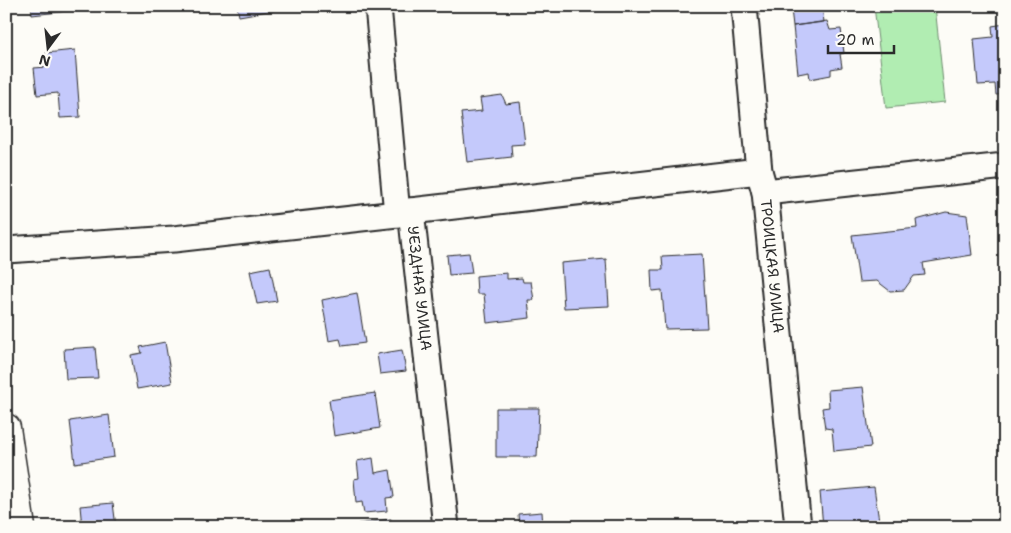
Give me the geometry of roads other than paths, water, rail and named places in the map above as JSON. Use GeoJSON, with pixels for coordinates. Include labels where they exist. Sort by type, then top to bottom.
{"type":"FeatureCollection","features":[{"type":"Feature","properties":{"kind":"street","name":"УЕЗДНАЯ УЛИЦА"},"geometry":{"type":"LineString","coordinates":[[378,6],[446,527]]}},
{"type":"Feature","properties":{"kind":"street","name":"ТРОИЦКАЯ УЛИЦА"},"geometry":{"type":"LineString","coordinates":[[744,6],[798,527]]}},
{"type":"Feature","properties":{"kind":"street"},"geometry":{"type":"LineString","coordinates":[[6,250],[174,239],[404,212],[762,181],[1005,166]]}},
{"type":"Feature","properties":{"kind":"street"},"geometry":{"type":"LineString","coordinates":[[6,428],[21,527]]}}]}
